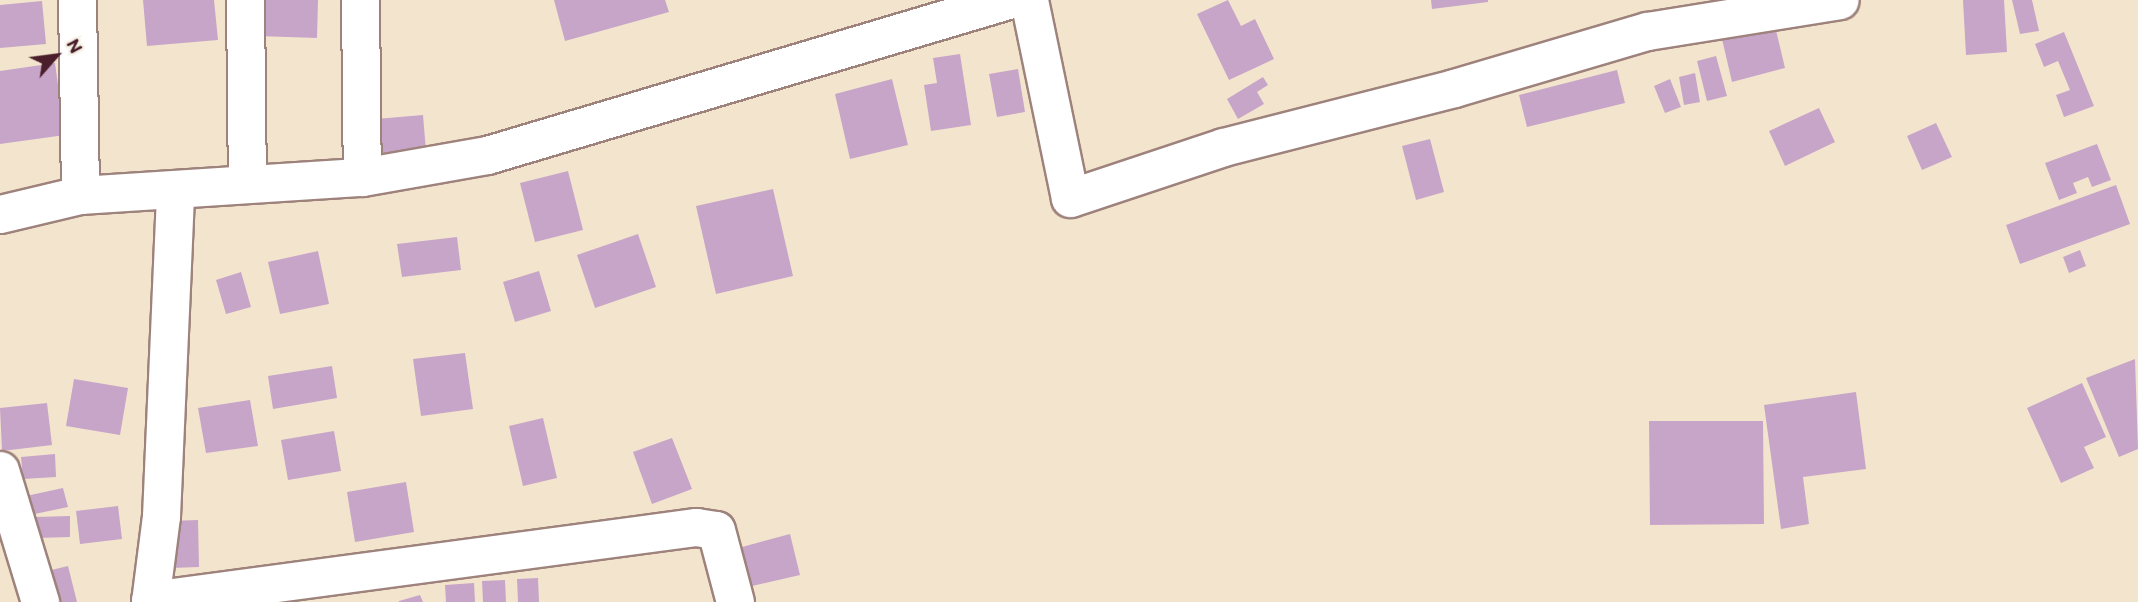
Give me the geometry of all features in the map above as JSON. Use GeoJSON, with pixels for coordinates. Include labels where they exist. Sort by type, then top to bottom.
{"type":"FeatureCollection","features":[{"type":"Feature","properties":{"kind":"street"},"geometry":{"type":"LineString","coordinates":[[77,0],[80,195]]}},
{"type":"Feature","properties":{"kind":"street"},"geometry":{"type":"LineString","coordinates":[[245,0],[247,182]]}},
{"type":"Feature","properties":{"kind":"street"},"geometry":{"type":"LineString","coordinates":[[360,0],[362,177]]}},
{"type":"Feature","properties":{"kind":"street"},"geometry":{"type":"LineString","coordinates":[[0,214],[80,195],[135,190],[175,192],[247,182],[362,177],[487,155],[1008,0]]}},
{"type":"Feature","properties":{"kind":"street"},"geometry":{"type":"LineString","coordinates":[[1029,0],[1070,198],[1223,147],[1454,88],[1647,31],[1840,0]]}},
{"type":"Feature","properties":{"kind":"street"},"geometry":{"type":"LineString","coordinates":[[175,192],[161,516],[150,601],[696,527],[716,530],[736,602]]}},
{"type":"Feature","properties":{"kind":"street"},"geometry":{"type":"LineString","coordinates":[[0,470],[40,602]]}},
{"type":"Feature","properties":{"kind":"building"},"geometry":{"type":"Polygon","coordinates":[[[143,0],[214,0],[218,40],[147,46],[143,0]]]}},
{"type":"Feature","properties":{"kind":"building"},"geometry":{"type":"Polygon","coordinates":[[[258,0],[318,0],[317,38],[257,36],[258,0]]]}},
{"type":"Feature","properties":{"kind":"building"},"geometry":{"type":"Polygon","coordinates":[[[554,0],[665,0],[669,12],[565,41],[554,0]]]}},
{"type":"Feature","properties":{"kind":"building"},"geometry":{"type":"Polygon","coordinates":[[[1228,0],[1241,26],[1255,19],[1274,59],[1229,80],[1197,14],[1228,0]]]}},
{"type":"Feature","properties":{"kind":"building"},"geometry":{"type":"Polygon","coordinates":[[[1431,0],[1488,0],[1488,2],[1432,9],[1431,0]]]}},
{"type":"Feature","properties":{"kind":"building"},"geometry":{"type":"Polygon","coordinates":[[[1963,0],[2004,0],[2007,52],[1966,55],[1963,0]]]}},
{"type":"Feature","properties":{"kind":"building"},"geometry":{"type":"Polygon","coordinates":[[[2012,0],[2032,0],[2039,31],[2020,34],[2012,0]]]}},
{"type":"Feature","properties":{"kind":"building"},"geometry":{"type":"Polygon","coordinates":[[[42,1],[46,44],[0,48],[0,5],[42,1]]]}},
{"type":"Feature","properties":{"kind":"building"},"geometry":{"type":"Polygon","coordinates":[[[1775,26],[1785,68],[1732,82],[1722,39],[1775,26]]]}},
{"type":"Feature","properties":{"kind":"building"},"geometry":{"type":"Polygon","coordinates":[[[2064,32],[2094,106],[2064,117],[2056,95],[2070,90],[2058,61],[2044,67],[2035,44],[2064,32]]]}},
{"type":"Feature","properties":{"kind":"building"},"geometry":{"type":"Polygon","coordinates":[[[960,54],[971,125],[931,131],[924,85],[937,83],[933,58],[960,54]]]}},
{"type":"Feature","properties":{"kind":"building"},"geometry":{"type":"Polygon","coordinates":[[[1716,56],[1727,96],[1707,101],[1697,61],[1716,56]]]}},
{"type":"Feature","properties":{"kind":"building"},"geometry":{"type":"Polygon","coordinates":[[[55,63],[65,135],[0,144],[0,71],[55,63]]]}},
{"type":"Feature","properties":{"kind":"building"},"geometry":{"type":"Polygon","coordinates":[[[1018,69],[1025,112],[997,117],[989,74],[1018,69]]]}},
{"type":"Feature","properties":{"kind":"building"},"geometry":{"type":"Polygon","coordinates":[[[1617,70],[1625,103],[1527,127],[1519,95],[1617,70]]]}},
{"type":"Feature","properties":{"kind":"building"},"geometry":{"type":"Polygon","coordinates":[[[1695,73],[1700,102],[1684,105],[1679,77],[1695,73]]]}},
{"type":"Feature","properties":{"kind":"building"},"geometry":{"type":"Polygon","coordinates":[[[1263,77],[1268,85],[1257,92],[1264,104],[1238,119],[1227,99],[1263,77]]]}},
{"type":"Feature","properties":{"kind":"building"},"geometry":{"type":"Polygon","coordinates":[[[892,79],[908,145],[850,159],[835,94],[892,79]]]}},
{"type":"Feature","properties":{"kind":"building"},"geometry":{"type":"Polygon","coordinates":[[[1670,79],[1681,107],[1665,113],[1654,86],[1670,79]]]}},
{"type":"Feature","properties":{"kind":"building"},"geometry":{"type":"Polygon","coordinates":[[[1819,108],[1835,142],[1785,166],[1769,131],[1819,108]]]}},
{"type":"Feature","properties":{"kind":"building"},"geometry":{"type":"Polygon","coordinates":[[[423,115],[426,151],[380,156],[376,119],[423,115]]]}},
{"type":"Feature","properties":{"kind":"building"},"geometry":{"type":"Polygon","coordinates":[[[1936,123],[1952,157],[1922,170],[1907,136],[1936,123]]]}},
{"type":"Feature","properties":{"kind":"building"},"geometry":{"type":"Polygon","coordinates":[[[1430,139],[1444,192],[1416,200],[1402,146],[1430,139]]]}},
{"type":"Feature","properties":{"kind":"building"},"geometry":{"type":"Polygon","coordinates":[[[2097,144],[2111,180],[2092,187],[2088,177],[2073,183],[2077,193],[2059,200],[2045,163],[2097,144]]]}},
{"type":"Feature","properties":{"kind":"building"},"geometry":{"type":"Polygon","coordinates":[[[568,171],[583,230],[535,242],[520,183],[568,171]]]}},
{"type":"Feature","properties":{"kind":"building"},"geometry":{"type":"Polygon","coordinates":[[[2116,185],[2130,224],[2020,264],[2006,225],[2116,185]]]}},
{"type":"Feature","properties":{"kind":"building"},"geometry":{"type":"Polygon","coordinates":[[[773,189],[793,276],[716,294],[696,206],[773,189]]]}},
{"type":"Feature","properties":{"kind":"building"},"geometry":{"type":"Polygon","coordinates":[[[638,234],[656,287],[595,308],[577,255],[638,234]]]}},
{"type":"Feature","properties":{"kind":"building"},"geometry":{"type":"Polygon","coordinates":[[[457,237],[461,270],[402,277],[397,244],[457,237]]]}},
{"type":"Feature","properties":{"kind":"building"},"geometry":{"type":"Polygon","coordinates":[[[2080,250],[2086,266],[2069,273],[2063,257],[2080,250]]]}},
{"type":"Feature","properties":{"kind":"building"},"geometry":{"type":"Polygon","coordinates":[[[318,251],[329,304],[280,314],[268,262],[318,251]]]}},
{"type":"Feature","properties":{"kind":"building"},"geometry":{"type":"Polygon","coordinates":[[[539,271],[551,311],[515,322],[503,282],[539,271]]]}},
{"type":"Feature","properties":{"kind":"building"},"geometry":{"type":"Polygon","coordinates":[[[241,272],[251,307],[226,314],[216,280],[241,272]]]}},
{"type":"Feature","properties":{"kind":"building"},"geometry":{"type":"Polygon","coordinates":[[[465,353],[473,409],[421,416],[413,359],[465,353]]]}},
{"type":"Feature","properties":{"kind":"building"},"geometry":{"type":"Polygon","coordinates":[[[2135,359],[2138,449],[2119,457],[2086,378],[2135,359]]]}},
{"type":"Feature","properties":{"kind":"building"},"geometry":{"type":"Polygon","coordinates":[[[332,366],[337,398],[273,409],[268,376],[332,366]]]}},
{"type":"Feature","properties":{"kind":"building"},"geometry":{"type":"Polygon","coordinates":[[[74,379],[128,388],[120,435],[66,426],[74,379]]]}},
{"type":"Feature","properties":{"kind":"building"},"geometry":{"type":"Polygon","coordinates":[[[2082,383],[2106,437],[2084,447],[2094,468],[2061,483],[2027,408],[2082,383]]]}},
{"type":"Feature","properties":{"kind":"building"},"geometry":{"type":"Polygon","coordinates":[[[1856,392],[1866,469],[1803,477],[1809,524],[1781,529],[1764,405],[1856,392]]]}},
{"type":"Feature","properties":{"kind":"building"},"geometry":{"type":"Polygon","coordinates":[[[250,400],[258,446],[206,453],[198,408],[250,400]]]}},
{"type":"Feature","properties":{"kind":"building"},"geometry":{"type":"Polygon","coordinates":[[[47,403],[52,445],[2,451],[0,408],[47,403]]]}},
{"type":"Feature","properties":{"kind":"building"},"geometry":{"type":"Polygon","coordinates":[[[543,418],[557,478],[523,486],[509,426],[543,418]]]}},
{"type":"Feature","properties":{"kind":"building"},"geometry":{"type":"Polygon","coordinates":[[[1649,421],[1763,421],[1764,524],[1650,525],[1649,421]]]}},
{"type":"Feature","properties":{"kind":"building"},"geometry":{"type":"Polygon","coordinates":[[[334,431],[341,471],[288,480],[281,440],[334,431]]]}},
{"type":"Feature","properties":{"kind":"building"},"geometry":{"type":"Polygon","coordinates":[[[672,438],[692,489],[652,504],[633,452],[672,438]]]}},
{"type":"Feature","properties":{"kind":"building"},"geometry":{"type":"Polygon","coordinates":[[[55,454],[56,477],[23,479],[21,457],[55,454]]]}},
{"type":"Feature","properties":{"kind":"building"},"geometry":{"type":"Polygon","coordinates":[[[406,482],[414,532],[355,542],[347,492],[406,482]]]}},
{"type":"Feature","properties":{"kind":"building"},"geometry":{"type":"Polygon","coordinates":[[[63,488],[68,507],[30,515],[26,496],[63,488]]]}},
{"type":"Feature","properties":{"kind":"building"},"geometry":{"type":"Polygon","coordinates":[[[118,506],[122,539],[80,544],[76,511],[118,506]]]}},
{"type":"Feature","properties":{"kind":"building"},"geometry":{"type":"Polygon","coordinates":[[[70,516],[70,537],[36,538],[35,517],[70,516]]]}},
{"type":"Feature","properties":{"kind":"building"},"geometry":{"type":"Polygon","coordinates":[[[198,520],[199,567],[171,568],[170,521],[198,520]]]}},
{"type":"Feature","properties":{"kind":"building"},"geometry":{"type":"Polygon","coordinates":[[[790,534],[800,575],[752,586],[742,547],[790,534]]]}},
{"type":"Feature","properties":{"kind":"building"},"geometry":{"type":"Polygon","coordinates":[[[68,566],[77,602],[50,602],[43,572],[68,566]]]}},
{"type":"Feature","properties":{"kind":"building"},"geometry":{"type":"Polygon","coordinates":[[[538,578],[539,602],[518,602],[517,579],[538,578]]]}},
{"type":"Feature","properties":{"kind":"building"},"geometry":{"type":"Polygon","coordinates":[[[505,580],[506,602],[483,602],[482,581],[505,580]]]}},
{"type":"Feature","properties":{"kind":"building"},"geometry":{"type":"Polygon","coordinates":[[[474,583],[475,602],[446,602],[445,585],[474,583]]]}},
{"type":"Feature","properties":{"kind":"building"},"geometry":{"type":"Polygon","coordinates":[[[420,595],[423,602],[399,602],[399,601],[420,595]]]}}]}
